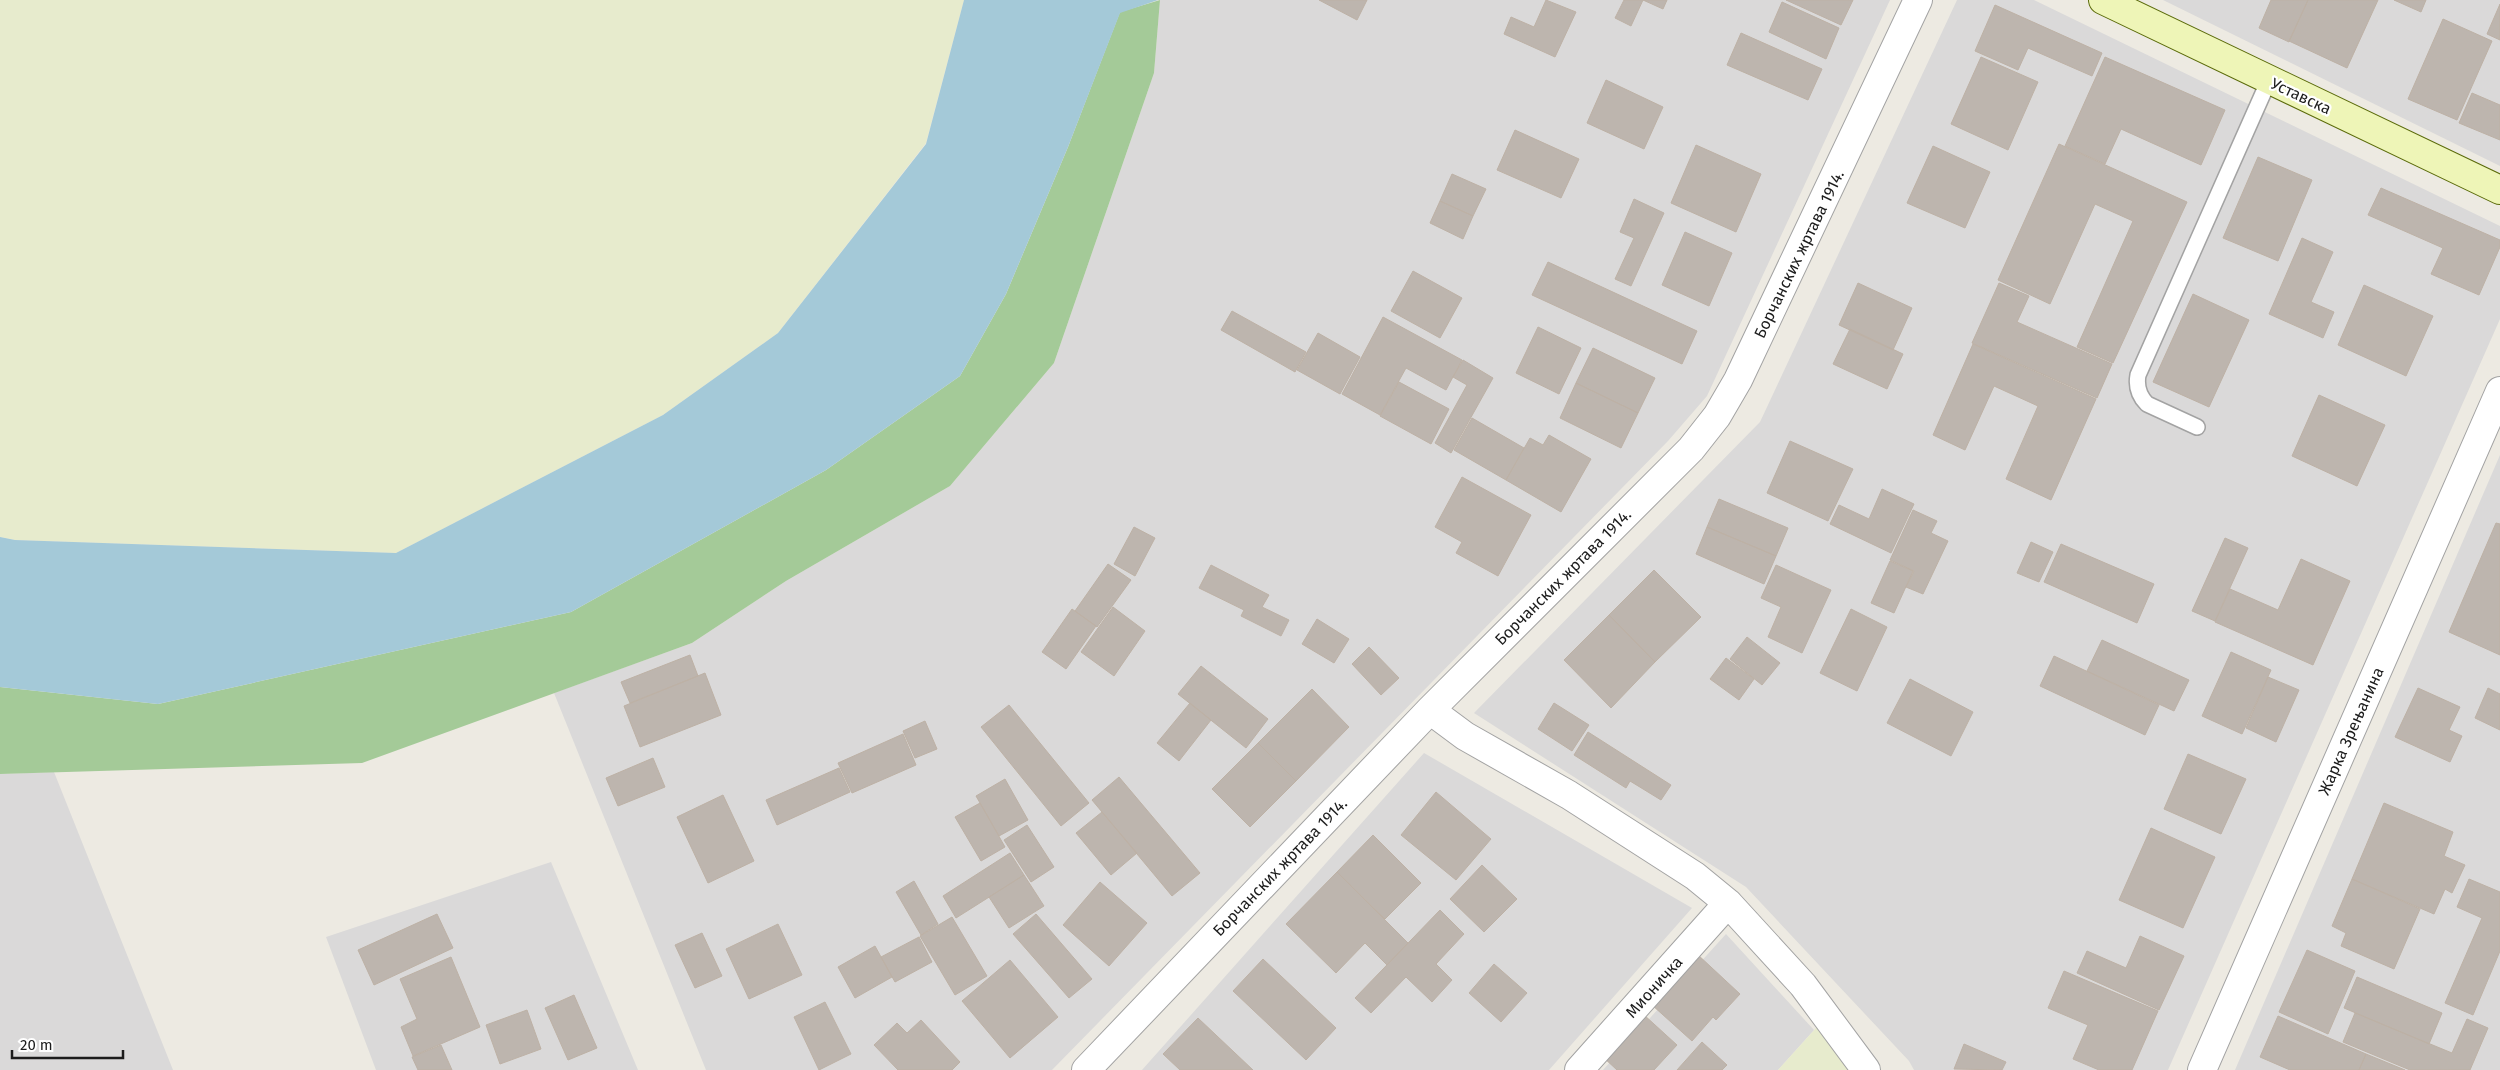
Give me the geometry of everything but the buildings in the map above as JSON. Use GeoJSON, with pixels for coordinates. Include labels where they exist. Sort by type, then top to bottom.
{"type":"FeatureCollection","features":[{"type":"Feature","properties":{"kind":"street","name":"Борчанских жртава 1914."},"geometry":{"type":"LineString","coordinates":[[1086,1070],[1430,710],[1691,449],[1718,416],[1738,380],[1781,291],[1918,0]]}},
{"type":"Feature","properties":{"kind":"street","name":"Уставска"},"geometry":{"type":"LineString","coordinates":[[2103,0],[2500,190]]}},
{"type":"Feature","properties":{"kind":"street","name":"Жарка Зрењанина"},"geometry":{"type":"LineString","coordinates":[[2202,1070],[2500,391]]}},
{"type":"Feature","properties":{"kind":"street"},"geometry":{"type":"LineString","coordinates":[[1430,710],[1465,736],[1569,795],[1695,876],[1728,903],[1802,985],[1866,1070]]}},
{"type":"Feature","properties":{"kind":"street","name":"Мионичка"},"geometry":{"type":"LineString","coordinates":[[1579,1070],[1728,903]]}},
{"type":"Feature","properties":{"kind":"lane"},"geometry":{"type":"LineString","coordinates":[[2197,427],[2142,400],[2137,385],[2138,375],[2270,80]]}},
{"type":"Feature","properties":{"kind":"shaded area"},"geometry":{"type":"Polygon","coordinates":[[[1160,0],[1890,0],[1707,396],[1668,441],[1052,1070],[706,1070],[554,693],[692,643],[786,581],[950,486],[1054,363],[1154,73],[1160,0]]]}},
{"type":"Feature","properties":{"kind":"shaded area"},"geometry":{"type":"Polygon","coordinates":[[[1957,0],[2034,0],[2500,226],[2500,319],[2168,1070],[1914,1070],[1909,1061],[1746,887],[1474,713],[1760,422],[1957,0]]]}},
{"type":"Feature","properties":{"kind":"shaded area"},"geometry":{"type":"Polygon","coordinates":[[[2163,0],[2500,0],[2500,166],[2163,0]]]}},
{"type":"Feature","properties":{"kind":"shaded area"},"geometry":{"type":"Polygon","coordinates":[[[2500,455],[2500,1070],[2235,1070],[2500,455]]]}},
{"type":"Feature","properties":{"kind":"shaded area"},"geometry":{"type":"Polygon","coordinates":[[[1424,753],[1692,908],[1549,1070],[1142,1070],[1424,753]]]}},
{"type":"Feature","properties":{"kind":"shaded area"},"geometry":{"type":"Polygon","coordinates":[[[54,772],[173,1070],[0,1070],[0,774],[54,772]]]}},
{"type":"Feature","properties":{"kind":"shaded area"},"geometry":{"type":"Polygon","coordinates":[[[551,862],[638,1070],[376,1070],[326,937],[551,862]]]}},
{"type":"Feature","properties":{"kind":"shaded area"},"geometry":{"type":"Polygon","coordinates":[[[1726,934],[1814,1030],[1778,1070],[1603,1070],[1726,934]]]}},
{"type":"Feature","properties":{"kind":"green space"},"geometry":{"type":"Polygon","coordinates":[[[0,0],[964,0],[926,143],[778,333],[663,415],[396,553],[15,540],[0,537],[0,0]]]}},
{"type":"Feature","properties":{"kind":"green space"},"geometry":{"type":"Polygon","coordinates":[[[1160,0],[1154,73],[1054,363],[950,486],[786,581],[692,643],[362,763],[0,774],[0,687],[158,704],[571,612],[826,470],[960,376],[1006,294],[1068,147],[1120,12],[1160,0]]]}},
{"type":"Feature","properties":{"kind":"green space"},"geometry":{"type":"Polygon","coordinates":[[[1826,1017],[1866,1070],[1778,1070],[1826,1017]]]}},
{"type":"Feature","properties":{"kind":"water"},"geometry":{"type":"Polygon","coordinates":[[[964,0],[1158,0],[1120,13],[1068,147],[1006,294],[960,376],[826,470],[571,612],[158,704],[0,687],[0,537],[15,540],[396,553],[663,415],[778,333],[926,144],[964,0]]]}}]}
